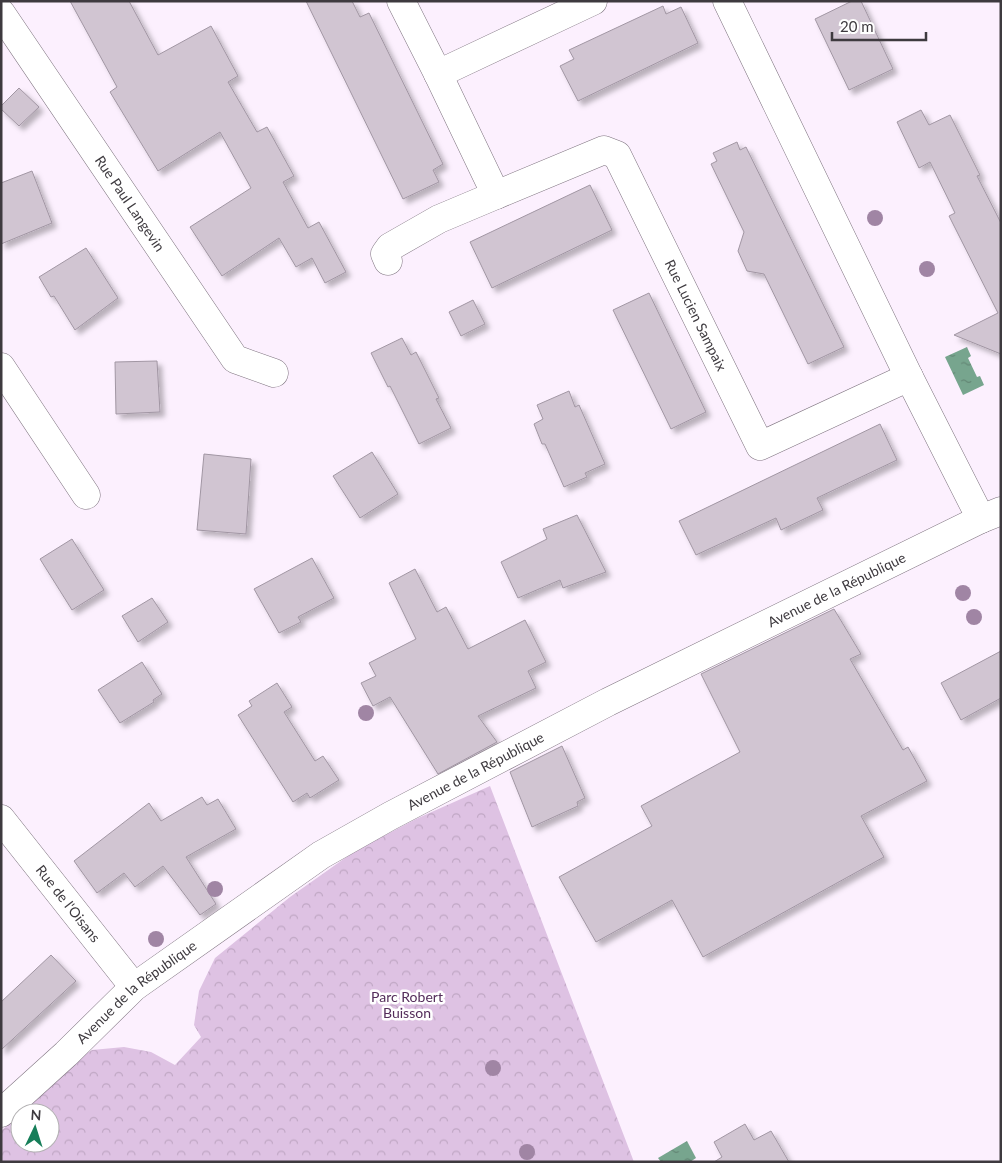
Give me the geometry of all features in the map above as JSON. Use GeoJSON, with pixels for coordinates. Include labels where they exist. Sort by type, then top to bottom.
{"type":"FeatureCollection","features":[{"type":"Feature","properties":{"kind":"street"},"geometry":{"type":"LineString","coordinates":[[401,1],[496,195]]}},
{"type":"Feature","properties":{"kind":"street"},"geometry":{"type":"LineString","coordinates":[[438,74],[593,1]]}},
{"type":"Feature","properties":{"kind":"street"},"geometry":{"type":"LineString","coordinates":[[727,1],[909,377],[991,515]]}},
{"type":"Feature","properties":{"kind":"street","name":"Rue Paul Langevin"},"geometry":{"type":"LineString","coordinates":[[1,13],[235,359],[274,373]]}},
{"type":"Feature","properties":{"kind":"street","name":"Rue Lucien Sampaix"},"geometry":{"type":"LineString","coordinates":[[388,261],[385,254],[390,247],[438,219],[604,150],[617,155],[760,446],[909,377]]}},
{"type":"Feature","properties":{"kind":"street"},"geometry":{"type":"LineString","coordinates":[[1,367],[86,495]]}},
{"type":"Feature","properties":{"kind":"street","name":"Avenue de la République"},"geometry":{"type":"LineString","coordinates":[[1,1113],[66,1054],[134,987],[321,855],[390,816],[608,702],[991,515]]}},
{"type":"Feature","properties":{"kind":"street","name":"Rue de l'Oisans"},"geometry":{"type":"LineString","coordinates":[[1,819],[134,987]]}},
{"type":"Feature","properties":{"kind":"green space","name":"Parc Robert Buisson"},"geometry":{"type":"Polygon","coordinates":[[[490,786],[634,1162],[1,1162],[1,1131],[10,1122],[10,1153],[60,1153],[60,1103],[30,1103],[69,1065],[92,1050],[124,1047],[151,1052],[175,1065],[201,1037],[194,1025],[199,991],[215,958],[290,897],[355,851],[416,819],[490,786]]]}},
{"type":"Feature","properties":{"kind":"water"},"geometry":{"type":"Polygon","coordinates":[[[967,347],[971,356],[968,358],[977,377],[980,376],[984,385],[963,395],[945,357],[967,347]]]}},
{"type":"Feature","properties":{"kind":"water"},"geometry":{"type":"Polygon","coordinates":[[[687,1141],[696,1158],[690,1162],[661,1162],[658,1158],[687,1141]]]}},
{"type":"Feature","properties":{"kind":"building"},"geometry":{"type":"Polygon","coordinates":[[[70,1],[129,1],[158,55],[211,26],[238,76],[228,82],[257,132],[267,127],[294,176],[283,182],[308,228],[319,222],[346,272],[325,283],[312,258],[296,267],[279,238],[222,276],[190,227],[251,188],[220,132],[158,171],[110,92],[117,87],[70,1]]]}},
{"type":"Feature","properties":{"kind":"building"},"geometry":{"type":"Polygon","coordinates":[[[306,1],[352,1],[360,17],[369,13],[443,164],[433,170],[439,182],[403,199],[306,1]]]}},
{"type":"Feature","properties":{"kind":"building"},"geometry":{"type":"Polygon","coordinates":[[[852,1],[861,1],[893,69],[849,90],[815,19],[852,1]]]}},
{"type":"Feature","properties":{"kind":"building"},"geometry":{"type":"Polygon","coordinates":[[[663,6],[666,14],[681,7],[698,43],[578,101],[560,66],[574,59],[569,50],[663,6]]]}},
{"type":"Feature","properties":{"kind":"building"},"geometry":{"type":"Polygon","coordinates":[[[19,88],[39,107],[19,126],[1,109],[1,106],[19,88]]]}},
{"type":"Feature","properties":{"kind":"building"},"geometry":{"type":"Polygon","coordinates":[[[921,110],[929,125],[950,115],[980,175],[977,176],[1001,223],[1001,354],[954,335],[998,313],[949,216],[955,213],[930,162],[919,168],[897,122],[921,110]]]}},
{"type":"Feature","properties":{"kind":"building"},"geometry":{"type":"Polygon","coordinates":[[[737,142],[740,150],[746,147],[844,347],[808,364],[764,274],[747,271],[738,251],[744,232],[711,164],[717,161],[713,153],[737,142]]]}},
{"type":"Feature","properties":{"kind":"building"},"geometry":{"type":"Polygon","coordinates":[[[32,171],[52,223],[1,244],[1,183],[32,171]]]}},
{"type":"Feature","properties":{"kind":"building"},"geometry":{"type":"Polygon","coordinates":[[[590,185],[612,230],[492,288],[470,242],[590,185]]]}},
{"type":"Feature","properties":{"kind":"building"},"geometry":{"type":"Polygon","coordinates":[[[86,248],[118,298],[75,330],[54,296],[51,297],[39,277],[86,248]]]}},
{"type":"Feature","properties":{"kind":"building"},"geometry":{"type":"Polygon","coordinates":[[[649,293],[706,412],[671,429],[613,310],[649,293]]]}},
{"type":"Feature","properties":{"kind":"building"},"geometry":{"type":"Polygon","coordinates":[[[473,300],[485,324],[461,336],[449,312],[473,300]]]}},
{"type":"Feature","properties":{"kind":"building"},"geometry":{"type":"Polygon","coordinates":[[[402,338],[411,355],[416,352],[439,398],[436,399],[451,428],[419,444],[371,353],[402,338]]]}},
{"type":"Feature","properties":{"kind":"building"},"geometry":{"type":"Polygon","coordinates":[[[157,361],[160,412],[116,414],[115,362],[157,361]]]}},
{"type":"Feature","properties":{"kind":"building"},"geometry":{"type":"Polygon","coordinates":[[[569,391],[575,407],[579,405],[605,464],[585,473],[587,477],[564,487],[534,424],[543,419],[537,405],[569,391]]]}},
{"type":"Feature","properties":{"kind":"building"},"geometry":{"type":"Polygon","coordinates":[[[880,424],[897,460],[817,498],[823,510],[781,530],[776,518],[696,555],[679,521],[880,424]]]}},
{"type":"Feature","properties":{"kind":"building"},"geometry":{"type":"Polygon","coordinates":[[[372,452],[398,494],[360,518],[333,476],[372,452]]]}},
{"type":"Feature","properties":{"kind":"building"},"geometry":{"type":"Polygon","coordinates":[[[204,454],[251,459],[246,534],[197,530],[204,454]]]}},
{"type":"Feature","properties":{"kind":"building"},"geometry":{"type":"Polygon","coordinates":[[[577,515],[606,572],[563,588],[560,580],[518,598],[501,562],[547,539],[543,529],[577,515]]]}},
{"type":"Feature","properties":{"kind":"building"},"geometry":{"type":"Polygon","coordinates":[[[72,539],[104,590],[72,610],[40,559],[72,539]]]}},
{"type":"Feature","properties":{"kind":"building"},"geometry":{"type":"Polygon","coordinates":[[[312,558],[334,598],[298,617],[301,622],[279,633],[254,589],[312,558]]]}},
{"type":"Feature","properties":{"kind":"building"},"geometry":{"type":"Polygon","coordinates":[[[415,569],[437,612],[446,607],[468,649],[525,620],[546,662],[528,671],[536,688],[478,716],[497,742],[438,774],[390,697],[373,706],[361,683],[376,676],[369,663],[416,639],[389,583],[415,569]]]}},
{"type":"Feature","properties":{"kind":"building"},"geometry":{"type":"Polygon","coordinates":[[[152,598],[168,622],[138,642],[122,616],[152,598]]]}},
{"type":"Feature","properties":{"kind":"building"},"geometry":{"type":"Polygon","coordinates":[[[834,609],[861,654],[850,659],[903,750],[908,747],[927,781],[861,816],[884,857],[703,957],[672,900],[596,942],[559,877],[652,826],[641,806],[740,752],[701,674],[834,609]]]}},
{"type":"Feature","properties":{"kind":"building"},"geometry":{"type":"Polygon","coordinates":[[[1001,651],[1001,698],[961,720],[941,683],[1001,651]]]}},
{"type":"Feature","properties":{"kind":"building"},"geometry":{"type":"Polygon","coordinates":[[[142,662],[162,694],[153,700],[154,702],[120,723],[98,690],[142,662]]]}},
{"type":"Feature","properties":{"kind":"building"},"geometry":{"type":"Polygon","coordinates":[[[277,683],[292,707],[284,712],[315,761],[323,756],[339,780],[310,798],[307,793],[293,802],[238,715],[252,706],[249,701],[277,683]]]}},
{"type":"Feature","properties":{"kind":"building"},"geometry":{"type":"Polygon","coordinates":[[[562,746],[585,798],[577,802],[578,806],[532,827],[510,772],[562,746]]]}},
{"type":"Feature","properties":{"kind":"building"},"geometry":{"type":"Polygon","coordinates":[[[202,797],[207,805],[218,799],[236,829],[186,857],[216,904],[200,915],[163,866],[135,887],[124,873],[97,893],[74,861],[149,803],[161,821],[202,797]]]}},
{"type":"Feature","properties":{"kind":"building"},"geometry":{"type":"Polygon","coordinates":[[[51,955],[76,981],[1,1050],[1,1002],[51,955]]]}},
{"type":"Feature","properties":{"kind":"building"},"geometry":{"type":"Polygon","coordinates":[[[745,1124],[754,1140],[771,1131],[789,1162],[714,1162],[722,1157],[714,1142],[745,1124]]]}}]}
